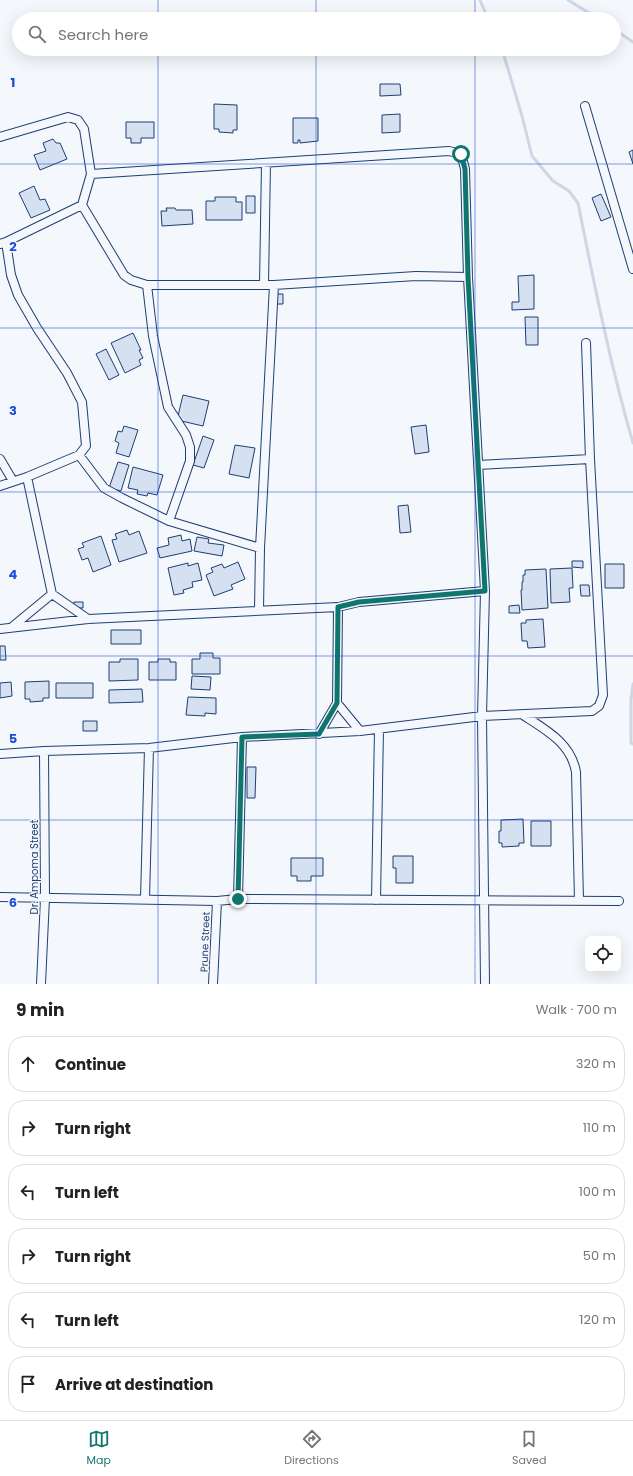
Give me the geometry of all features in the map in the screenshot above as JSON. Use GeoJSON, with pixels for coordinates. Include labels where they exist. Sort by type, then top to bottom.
{"type":"FeatureCollection","features":[{"type":"Feature","properties":{"kind":"street"},"geometry":{"type":"LineString","coordinates":[[585,106],[633,269]]}},
{"type":"Feature","properties":{"kind":"street"},"geometry":{"type":"LineString","coordinates":[[0,137],[68,117],[78,120],[84,129],[91,174],[82,205],[124,275],[131,280],[147,285],[264,285],[416,276],[468,277]]}},
{"type":"Feature","properties":{"kind":"street"},"geometry":{"type":"LineString","coordinates":[[91,174],[449,151],[461,154],[465,169],[468,277],[485,591],[482,716],[485,984]]}},
{"type":"Feature","properties":{"kind":"street"},"geometry":{"type":"LineString","coordinates":[[264,285],[266,163]]}},
{"type":"Feature","properties":{"kind":"street"},"geometry":{"type":"LineString","coordinates":[[0,486],[27,477],[79,455],[86,446],[82,402],[67,373],[37,328],[18,295],[3,243],[82,205]]}},
{"type":"Feature","properties":{"kind":"street"},"geometry":{"type":"LineString","coordinates":[[259,610],[260,548],[274,284]]}},
{"type":"Feature","properties":{"kind":"street"},"geometry":{"type":"LineString","coordinates":[[147,285],[152,336],[168,407],[186,435],[190,447],[190,461],[169,521]]}},
{"type":"Feature","properties":{"kind":"street"},"geometry":{"type":"LineString","coordinates":[[0,754],[44,751],[149,748],[242,737],[360,731],[482,716],[592,711],[599,706],[603,695],[590,459],[586,343]]}},
{"type":"Feature","properties":{"kind":"street"},"geometry":{"type":"LineString","coordinates":[[79,455],[104,488],[169,521],[260,548]]}},
{"type":"Feature","properties":{"kind":"street"},"geometry":{"type":"LineString","coordinates":[[0,459],[13,481]]}},
{"type":"Feature","properties":{"kind":"street"},"geometry":{"type":"LineString","coordinates":[[478,465],[590,459]]}},
{"type":"Feature","properties":{"kind":"street"},"geometry":{"type":"LineString","coordinates":[[27,477],[52,594],[88,619]]}},
{"type":"Feature","properties":{"kind":"street"},"geometry":{"type":"LineString","coordinates":[[0,629],[88,619],[338,607],[359,602],[485,591]]}},
{"type":"Feature","properties":{"kind":"street"},"geometry":{"type":"LineString","coordinates":[[12,627],[52,594]]}},
{"type":"Feature","properties":{"kind":"street"},"geometry":{"type":"LineString","coordinates":[[319,734],[337,703],[338,607]]}},
{"type":"Feature","properties":{"kind":"street"},"geometry":{"type":"LineString","coordinates":[[337,703],[360,731]]}},
{"type":"Feature","properties":{"kind":"street"},"geometry":{"type":"LineString","coordinates":[[523,715],[552,734],[563,745],[575,761],[579,901]]}},
{"type":"Feature","properties":{"kind":"street"},"geometry":{"type":"LineString","coordinates":[[376,900],[379,729]]}},
{"type":"Feature","properties":{"kind":"street"},"geometry":{"type":"LineString","coordinates":[[238,899],[242,737]]}},
{"type":"Feature","properties":{"kind":"street"},"geometry":{"type":"LineString","coordinates":[[145,899],[149,748]]}},
{"type":"Feature","properties":{"kind":"street","name":"Dr. Ampoma Street"},"geometry":{"type":"LineString","coordinates":[[41,984],[45,898],[44,751]]}},
{"type":"Feature","properties":{"kind":"street"},"geometry":{"type":"LineString","coordinates":[[0,897],[217,901],[238,899],[619,901]]}},
{"type":"Feature","properties":{"kind":"street","name":"Prune Street"},"geometry":{"type":"LineString","coordinates":[[213,984],[217,901]]}},
{"type":"Feature","properties":{"kind":"building"},"geometry":{"type":"Polygon","coordinates":[[[380,84],[400,84],[401,95],[380,96],[380,84]]]}},
{"type":"Feature","properties":{"kind":"building"},"geometry":{"type":"Polygon","coordinates":[[[214,104],[237,105],[237,130],[233,130],[233,133],[219,132],[219,129],[214,129],[214,104]]]}},
{"type":"Feature","properties":{"kind":"building"},"geometry":{"type":"Polygon","coordinates":[[[400,114],[400,132],[382,133],[382,115],[400,114]]]}},
{"type":"Feature","properties":{"kind":"building"},"geometry":{"type":"Polygon","coordinates":[[[293,118],[318,118],[318,141],[300,143],[300,140],[298,140],[298,143],[293,143],[293,118]]]}},
{"type":"Feature","properties":{"kind":"building"},"geometry":{"type":"Polygon","coordinates":[[[126,122],[154,122],[154,138],[141,138],[141,143],[131,143],[131,138],[126,138],[126,122]]]}},
{"type":"Feature","properties":{"kind":"building"},"geometry":{"type":"Polygon","coordinates":[[[53,139],[56,143],[60,143],[67,159],[40,170],[34,155],[46,151],[43,143],[53,139]]]}},
{"type":"Feature","properties":{"kind":"building"},"geometry":{"type":"Polygon","coordinates":[[[633,150],[633,164],[629,152],[633,150]]]}},
{"type":"Feature","properties":{"kind":"building"},"geometry":{"type":"Polygon","coordinates":[[[34,186],[40,200],[45,199],[50,210],[31,218],[19,193],[34,186]]]}},
{"type":"Feature","properties":{"kind":"building"},"geometry":{"type":"Polygon","coordinates":[[[601,194],[611,217],[601,221],[592,198],[601,194]]]}},
{"type":"Feature","properties":{"kind":"building"},"geometry":{"type":"Polygon","coordinates":[[[246,196],[255,196],[255,213],[246,213],[246,196]]]}},
{"type":"Feature","properties":{"kind":"building"},"geometry":{"type":"Polygon","coordinates":[[[215,197],[236,197],[236,202],[242,202],[242,220],[206,220],[206,201],[215,201],[215,197]]]}},
{"type":"Feature","properties":{"kind":"building"},"geometry":{"type":"Polygon","coordinates":[[[166,208],[175,208],[176,210],[192,210],[193,224],[162,226],[161,211],[167,211],[166,208]]]}},
{"type":"Feature","properties":{"kind":"building"},"geometry":{"type":"Polygon","coordinates":[[[534,275],[534,309],[512,310],[512,302],[519,302],[518,276],[534,275]]]}},
{"type":"Feature","properties":{"kind":"building"},"geometry":{"type":"Polygon","coordinates":[[[274,294],[283,294],[283,304],[274,304],[274,294]]]}},
{"type":"Feature","properties":{"kind":"building"},"geometry":{"type":"Polygon","coordinates":[[[525,317],[538,317],[538,345],[526,345],[525,317]]]}},
{"type":"Feature","properties":{"kind":"building"},"geometry":{"type":"Polygon","coordinates":[[[133,333],[143,358],[139,360],[141,365],[125,373],[111,343],[133,333]]]}},
{"type":"Feature","properties":{"kind":"building"},"geometry":{"type":"Polygon","coordinates":[[[106,349],[119,375],[109,380],[96,354],[106,349]]]}},
{"type":"Feature","properties":{"kind":"building"},"geometry":{"type":"Polygon","coordinates":[[[183,395],[209,401],[203,426],[177,420],[183,395]]]}},
{"type":"Feature","properties":{"kind":"building"},"geometry":{"type":"Polygon","coordinates":[[[426,425],[429,452],[415,454],[411,427],[426,425]]]}},
{"type":"Feature","properties":{"kind":"building"},"geometry":{"type":"Polygon","coordinates":[[[124,426],[138,430],[129,457],[116,453],[119,443],[115,441],[118,431],[122,432],[124,426]]]}},
{"type":"Feature","properties":{"kind":"building"},"geometry":{"type":"Polygon","coordinates":[[[203,436],[214,440],[204,468],[193,465],[203,436]]]}},
{"type":"Feature","properties":{"kind":"building"},"geometry":{"type":"Polygon","coordinates":[[[235,445],[255,448],[249,478],[229,474],[235,445]]]}},
{"type":"Feature","properties":{"kind":"building"},"geometry":{"type":"Polygon","coordinates":[[[118,462],[129,465],[121,491],[109,488],[118,462]]]}},
{"type":"Feature","properties":{"kind":"building"},"geometry":{"type":"Polygon","coordinates":[[[133,467],[163,475],[157,495],[148,493],[147,496],[137,494],[138,490],[128,488],[133,467]]]}},
{"type":"Feature","properties":{"kind":"building"},"geometry":{"type":"Polygon","coordinates":[[[408,505],[411,532],[400,533],[398,506],[408,505]]]}},
{"type":"Feature","properties":{"kind":"building"},"geometry":{"type":"Polygon","coordinates":[[[127,530],[129,535],[139,531],[147,553],[119,562],[112,540],[117,539],[115,534],[127,530]]]}},
{"type":"Feature","properties":{"kind":"building"},"geometry":{"type":"Polygon","coordinates":[[[181,535],[182,541],[190,539],[192,551],[160,558],[157,548],[169,545],[168,538],[181,535]]]}},
{"type":"Feature","properties":{"kind":"building"},"geometry":{"type":"Polygon","coordinates":[[[101,536],[111,565],[93,572],[88,558],[82,560],[78,549],[84,547],[82,543],[101,536]]]}},
{"type":"Feature","properties":{"kind":"building"},"geometry":{"type":"Polygon","coordinates":[[[197,537],[209,539],[208,543],[224,545],[222,556],[194,551],[197,537]]]}},
{"type":"Feature","properties":{"kind":"building"},"geometry":{"type":"Polygon","coordinates":[[[572,561],[583,561],[583,568],[572,567],[572,561]]]}},
{"type":"Feature","properties":{"kind":"building"},"geometry":{"type":"Polygon","coordinates":[[[238,562],[245,579],[231,585],[233,589],[214,596],[206,575],[213,572],[211,568],[222,564],[224,568],[238,562]]]}},
{"type":"Feature","properties":{"kind":"building"},"geometry":{"type":"Polygon","coordinates":[[[188,563],[188,566],[198,563],[202,580],[192,582],[193,587],[183,590],[184,593],[174,595],[168,568],[188,563]]]}},
{"type":"Feature","properties":{"kind":"building"},"geometry":{"type":"Polygon","coordinates":[[[605,564],[624,564],[624,588],[605,588],[605,564]]]}},
{"type":"Feature","properties":{"kind":"building"},"geometry":{"type":"Polygon","coordinates":[[[572,568],[573,588],[569,588],[570,602],[551,603],[550,569],[572,568]]]}},
{"type":"Feature","properties":{"kind":"building"},"geometry":{"type":"Polygon","coordinates":[[[546,569],[548,608],[522,610],[521,590],[525,570],[546,569]]]}},
{"type":"Feature","properties":{"kind":"building"},"geometry":{"type":"Polygon","coordinates":[[[580,585],[589,585],[590,596],[581,596],[580,585]]]}},
{"type":"Feature","properties":{"kind":"building"},"geometry":{"type":"Polygon","coordinates":[[[74,602],[83,602],[83,608],[74,608],[74,602]]]}},
{"type":"Feature","properties":{"kind":"building"},"geometry":{"type":"Polygon","coordinates":[[[519,605],[520,613],[509,613],[509,606],[519,605]]]}},
{"type":"Feature","properties":{"kind":"building"},"geometry":{"type":"Polygon","coordinates":[[[543,619],[545,647],[528,648],[527,641],[522,641],[521,623],[526,623],[526,620],[543,619]]]}},
{"type":"Feature","properties":{"kind":"building"},"geometry":{"type":"Polygon","coordinates":[[[111,630],[141,630],[141,644],[111,644],[111,630]]]}},
{"type":"Feature","properties":{"kind":"building"},"geometry":{"type":"Polygon","coordinates":[[[0,646],[5,646],[6,660],[0,660],[0,646]]]}},
{"type":"Feature","properties":{"kind":"building"},"geometry":{"type":"Polygon","coordinates":[[[200,653],[213,653],[213,658],[220,658],[220,674],[192,674],[192,659],[200,659],[200,653]]]}},
{"type":"Feature","properties":{"kind":"building"},"geometry":{"type":"Polygon","coordinates":[[[120,659],[138,659],[138,680],[109,681],[109,662],[120,662],[120,659]]]}},
{"type":"Feature","properties":{"kind":"building"},"geometry":{"type":"Polygon","coordinates":[[[158,659],[170,659],[170,662],[176,662],[176,680],[149,680],[149,662],[158,662],[158,659]]]}},
{"type":"Feature","properties":{"kind":"building"},"geometry":{"type":"Polygon","coordinates":[[[192,676],[211,677],[210,690],[191,689],[192,676]]]}},
{"type":"Feature","properties":{"kind":"building"},"geometry":{"type":"Polygon","coordinates":[[[49,681],[49,698],[43,698],[43,701],[30,702],[30,699],[25,699],[25,682],[49,681]]]}},
{"type":"Feature","properties":{"kind":"building"},"geometry":{"type":"Polygon","coordinates":[[[11,682],[12,696],[0,698],[0,683],[11,682]]]}},
{"type":"Feature","properties":{"kind":"building"},"geometry":{"type":"Polygon","coordinates":[[[56,683],[93,683],[93,698],[56,698],[56,683]]]}},
{"type":"Feature","properties":{"kind":"building"},"geometry":{"type":"Polygon","coordinates":[[[142,689],[143,702],[109,703],[109,690],[142,689]]]}},
{"type":"Feature","properties":{"kind":"building"},"geometry":{"type":"Polygon","coordinates":[[[188,697],[216,698],[216,714],[205,713],[205,716],[186,715],[188,697]]]}},
{"type":"Feature","properties":{"kind":"building"},"geometry":{"type":"Polygon","coordinates":[[[83,721],[97,721],[97,731],[83,731],[83,721]]]}},
{"type":"Feature","properties":{"kind":"building"},"geometry":{"type":"Polygon","coordinates":[[[247,767],[256,767],[255,798],[247,798],[247,767]]]}},
{"type":"Feature","properties":{"kind":"building"},"geometry":{"type":"Polygon","coordinates":[[[523,819],[524,843],[519,843],[519,846],[502,847],[502,843],[499,843],[501,820],[523,819]]]}},
{"type":"Feature","properties":{"kind":"building"},"geometry":{"type":"Polygon","coordinates":[[[531,821],[551,821],[551,846],[531,846],[531,821]]]}},
{"type":"Feature","properties":{"kind":"building"},"geometry":{"type":"Polygon","coordinates":[[[393,856],[413,856],[413,883],[396,883],[396,868],[393,868],[393,856]]]}},
{"type":"Feature","properties":{"kind":"building"},"geometry":{"type":"Polygon","coordinates":[[[291,858],[323,858],[323,876],[311,876],[311,881],[297,881],[297,876],[291,876],[291,858]]]}},
{"type":"Feature","properties":{"kind":"waterway"},"geometry":{"type":"LineString","coordinates":[[480,0],[485,12]]}},
{"type":"Feature","properties":{"kind":"waterway"},"geometry":{"type":"LineString","coordinates":[[568,0],[588,12]]}},
{"type":"Feature","properties":{"kind":"waterway"},"geometry":{"type":"LineString","coordinates":[[621,34],[633,42]]}},
{"type":"Feature","properties":{"kind":"waterway"},"geometry":{"type":"LineString","coordinates":[[504,56],[532,156],[553,181],[569,191],[578,203],[596,293],[633,443]]}},
{"type":"Feature","properties":{"kind":"waterway"},"geometry":{"type":"LineString","coordinates":[[633,684],[631,700],[631,743],[633,744]]}},
{"type":"Feature","properties":{"kind":"route"},"geometry":{"type":"LineString","coordinates":[[238,899],[242,737],[319,734],[337,703],[338,607],[359,602],[485,591],[468,277],[465,169],[461,154]]}}]}
